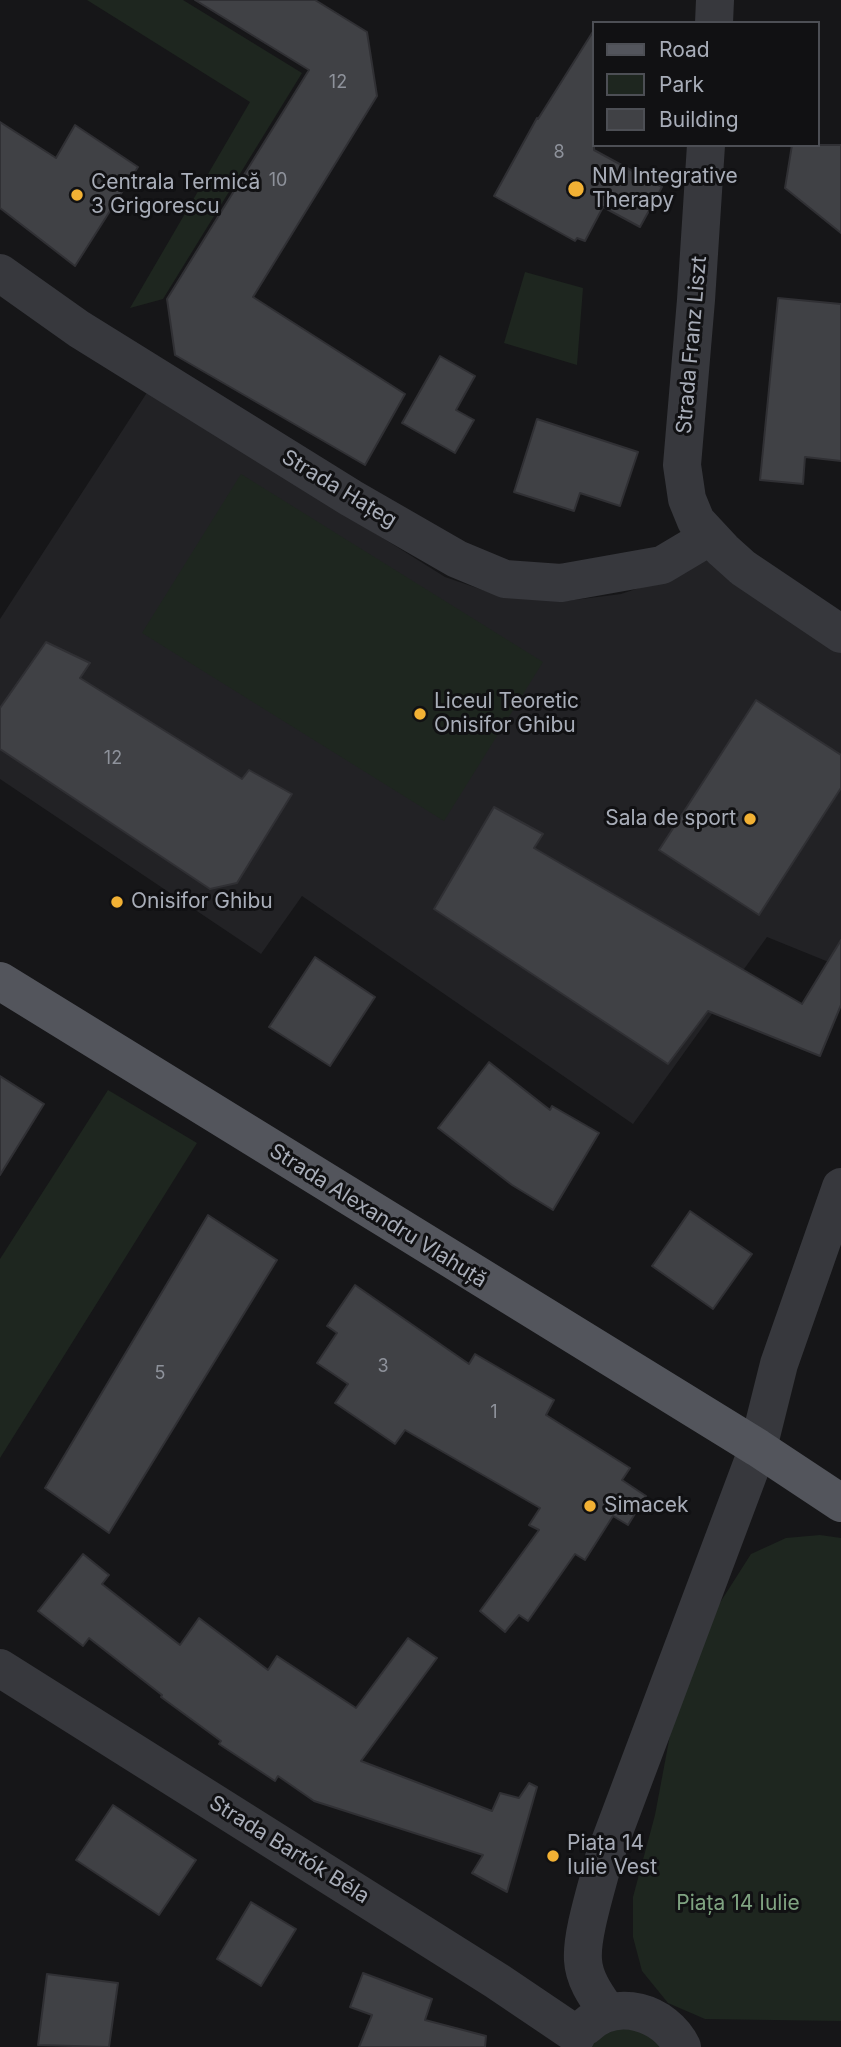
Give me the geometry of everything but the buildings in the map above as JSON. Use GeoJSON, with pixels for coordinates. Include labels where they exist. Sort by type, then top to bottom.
{"type":"FeatureCollection","features":[{"type":"Feature","properties":{"kind":"main road","name":"Strada Alexandru Vlahuță"},"geometry":{"type":"LineString","coordinates":[[0,981],[758,1448]]}},
{"type":"Feature","properties":{"kind":"main road"},"geometry":{"type":"LineString","coordinates":[[758,1448],[841,1503]]}},
{"type":"Feature","properties":{"kind":"street"},"geometry":{"type":"LineString","coordinates":[[714,21],[715,0]]}},
{"type":"Feature","properties":{"kind":"street","name":"Strada Franz Liszt"},"geometry":{"type":"LineString","coordinates":[[706,147],[682,465],[690,510],[709,537],[743,568],[841,634]]}},
{"type":"Feature","properties":{"kind":"street","name":"Strada Hațeg"},"geometry":{"type":"LineString","coordinates":[[0,272],[79,329],[351,498],[457,559],[505,579],[561,583],[662,565],[709,537]]}},
{"type":"Feature","properties":{"kind":"street"},"geometry":{"type":"LineString","coordinates":[[608,2013],[591,1988],[583,1960],[604,1858],[758,1448],[779,1364],[841,1187]]}},
{"type":"Feature","properties":{"kind":"street","name":"Strada Bartók Béla"},"geometry":{"type":"LineString","coordinates":[[0,1668],[485,1973],[574,2041]]}},
{"type":"Feature","properties":{"kind":"street"},"geometry":{"type":"LineString","coordinates":[[574,2041],[591,2021],[608,2013],[627,2010],[646,2014],[663,2022],[682,2047]]}},
{"type":"Feature","properties":{"kind":"shaded area","name":"Liceul Teoretic Onisifor Ghibu"},"geometry":{"type":"Polygon","coordinates":[[[148,391],[445,577],[503,597],[566,601],[621,594],[666,579],[703,556],[841,650],[841,967],[767,937],[633,1124],[302,896],[261,954],[0,779],[0,619],[148,391]]]}},
{"type":"Feature","properties":{"kind":"green space"},"geometry":{"type":"Polygon","coordinates":[[[87,0],[183,0],[302,73],[163,299],[130,308],[250,102],[87,0]]]}},
{"type":"Feature","properties":{"kind":"green space"},"geometry":{"type":"Polygon","coordinates":[[[525,272],[583,288],[577,365],[504,343],[525,272]]]}},
{"type":"Feature","properties":{"kind":"green space"},"geometry":{"type":"Polygon","coordinates":[[[241,474],[543,662],[444,821],[142,633],[241,474]]]}},
{"type":"Feature","properties":{"kind":"green space"},"geometry":{"type":"Polygon","coordinates":[[[108,1090],[197,1143],[0,1458],[0,1259],[108,1090]]]}},
{"type":"Feature","properties":{"kind":"green space","name":"Piața 14 Iulie"},"geometry":{"type":"Polygon","coordinates":[[[820,1535],[841,1538],[841,2021],[705,2019],[668,2003],[642,1971],[633,1937],[633,1897],[655,1815],[673,1719],[709,1620],[751,1554],[786,1538],[820,1535]]]}},
{"type":"Feature","properties":{"kind":"green space"},"geometry":{"type":"Polygon","coordinates":[[[632,2024],[668,2047],[585,2047],[590,2039],[632,2024]]]}},
{"type":"Feature","properties":{"kind":"place","name":"NM Integrative Therapy"},"geometry":{"type":"Point","coordinates":[576,189]}},
{"type":"Feature","properties":{"kind":"place","name":"Centrala Termică 3 Grigorescu"},"geometry":{"type":"Point","coordinates":[77,195]}},
{"type":"Feature","properties":{"kind":"place","name":"Liceul Teoretic Onisifor Ghibu"},"geometry":{"type":"Point","coordinates":[420,714]}},
{"type":"Feature","properties":{"kind":"place","name":"Sala de sport"},"geometry":{"type":"Point","coordinates":[750,819]}},
{"type":"Feature","properties":{"kind":"place","name":"Onisifor Ghibu"},"geometry":{"type":"Point","coordinates":[117,902]}},
{"type":"Feature","properties":{"kind":"place","name":"Simacek"},"geometry":{"type":"Point","coordinates":[590,1506]}},
{"type":"Feature","properties":{"kind":"place","name":"Piața 14 Iulie Vest"},"geometry":{"type":"Point","coordinates":[553,1856]}}]}
